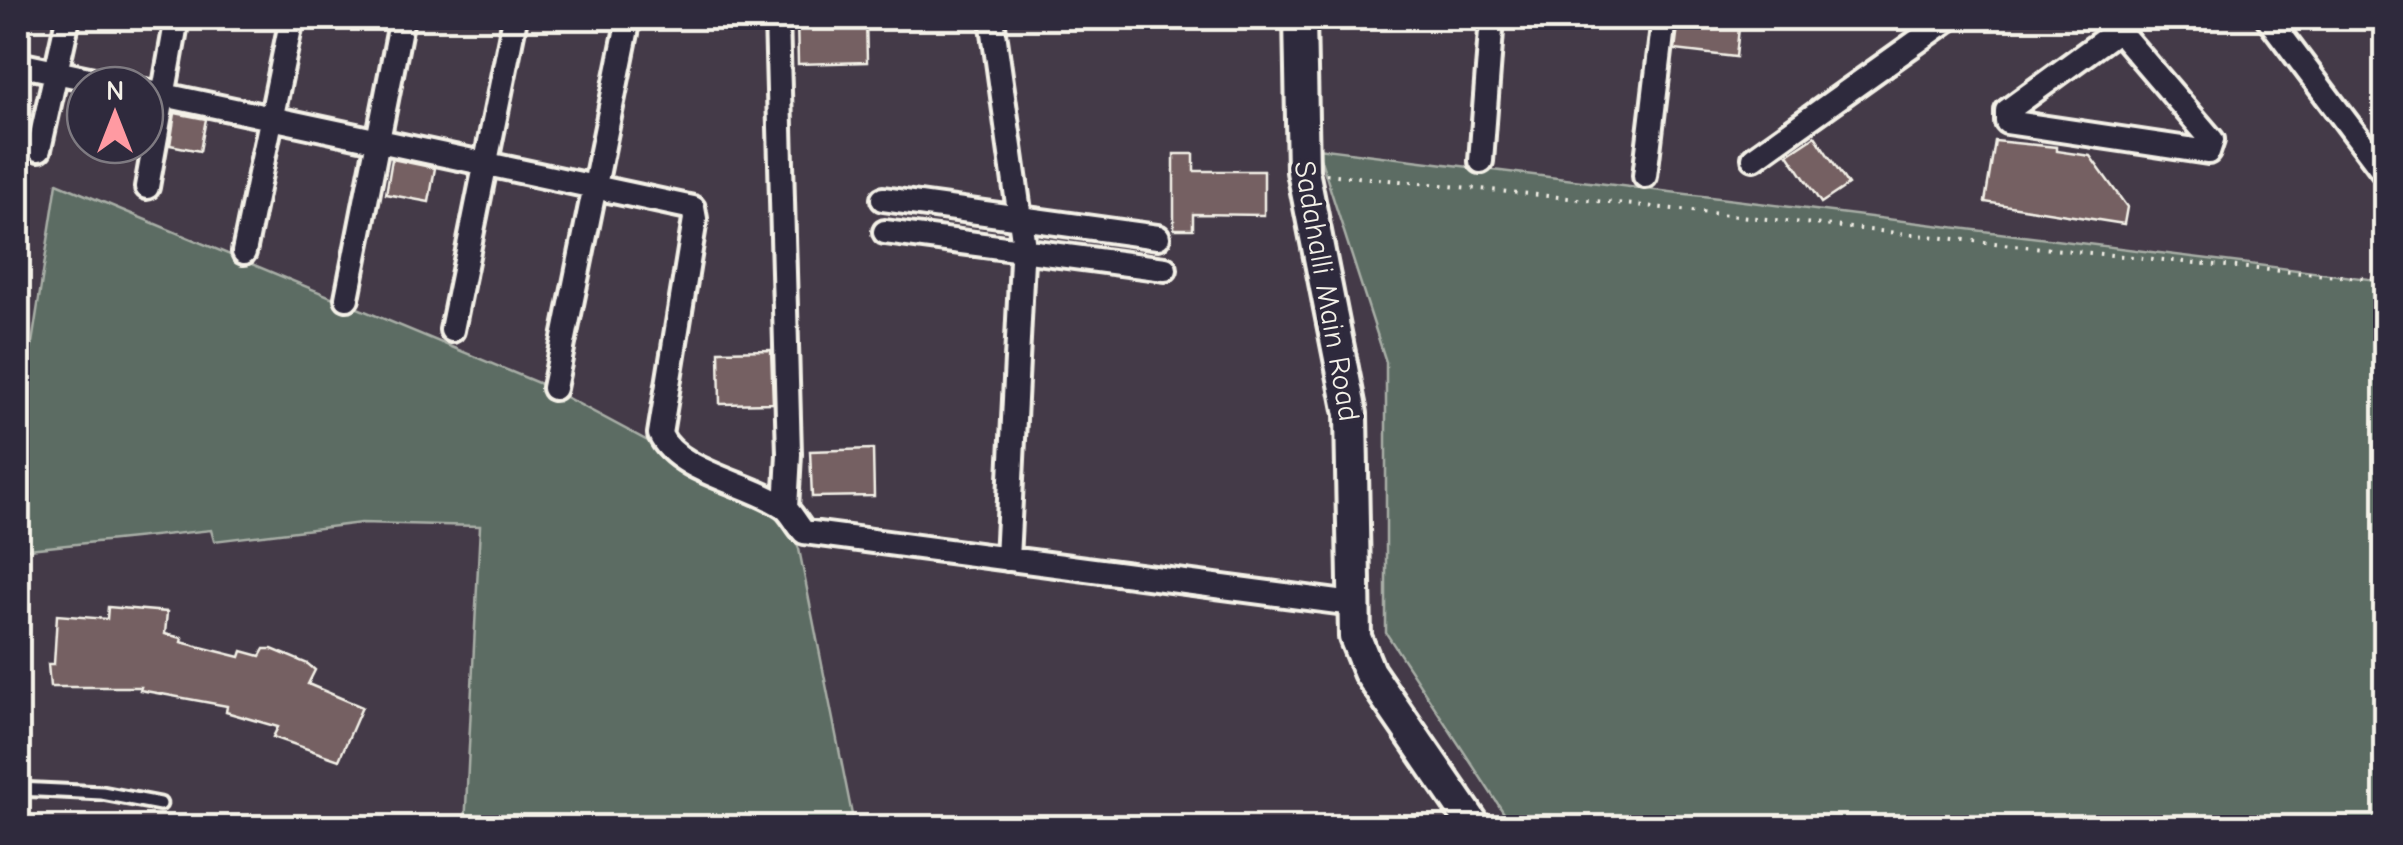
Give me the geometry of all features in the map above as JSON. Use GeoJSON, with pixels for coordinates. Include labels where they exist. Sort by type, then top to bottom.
{"type":"FeatureCollection","features":[{"type":"Feature","properties":{"kind":"street"},"geometry":{"type":"LineString","coordinates":[[39,149],[68,18]]}},
{"type":"Feature","properties":{"kind":"street"},"geometry":{"type":"LineString","coordinates":[[163,65],[177,18]]}},
{"type":"Feature","properties":{"kind":"street"},"geometry":{"type":"LineString","coordinates":[[244,252],[292,18]]}},
{"type":"Feature","properties":{"kind":"street"},"geometry":{"type":"LineString","coordinates":[[347,298],[402,18]]}},
{"type":"Feature","properties":{"kind":"street"},"geometry":{"type":"LineString","coordinates":[[452,330],[516,18]]}},
{"type":"Feature","properties":{"kind":"street"},"geometry":{"type":"LineString","coordinates":[[554,388],[630,18]]}},
{"type":"Feature","properties":{"kind":"street"},"geometry":{"type":"LineString","coordinates":[[777,18],[789,454],[786,508]]}},
{"type":"Feature","properties":{"kind":"street"},"geometry":{"type":"LineString","coordinates":[[992,18],[1022,250],[1006,558]]}},
{"type":"Feature","properties":{"kind":"street","name":"Sadahalli Main Road"},"geometry":{"type":"LineString","coordinates":[[1300,18],[1303,172],[1352,414],[1356,637],[1369,672],[1476,828]]}},
{"type":"Feature","properties":{"kind":"street"},"geometry":{"type":"LineString","coordinates":[[1481,161],[1492,18]]}},
{"type":"Feature","properties":{"kind":"street"},"geometry":{"type":"LineString","coordinates":[[1644,176],[1664,18]]}},
{"type":"Feature","properties":{"kind":"street"},"geometry":{"type":"LineString","coordinates":[[1754,158],[1950,18]]}},
{"type":"Feature","properties":{"kind":"street"},"geometry":{"type":"LineString","coordinates":[[2268,18],[2386,175]]}},
{"type":"Feature","properties":{"kind":"street"},"geometry":{"type":"LineString","coordinates":[[2119,24],[2212,140],[2208,152],[2007,122],[2007,110],[2119,24]]}},
{"type":"Feature","properties":{"kind":"street"},"geometry":{"type":"LineString","coordinates":[[18,64],[65,74]]}},
{"type":"Feature","properties":{"kind":"street"},"geometry":{"type":"LineString","coordinates":[[165,95],[688,205],[696,214],[660,426],[662,440],[720,478],[786,508],[804,532],[1353,604]]}},
{"type":"Feature","properties":{"kind":"street"},"geometry":{"type":"LineString","coordinates":[[146,187],[148,165]]}},
{"type":"Feature","properties":{"kind":"street"},"geometry":{"type":"LineString","coordinates":[[883,200],[1158,237]]}},
{"type":"Feature","properties":{"kind":"street"},"geometry":{"type":"LineString","coordinates":[[886,232],[1165,269]]}},
{"type":"Feature","properties":{"kind":"lane"},"geometry":{"type":"LineString","coordinates":[[18,790],[102,792],[160,804]]}},
{"type":"Feature","properties":{"kind":"path"},"geometry":{"type":"LineString","coordinates":[[1303,172],[1646,204],[2158,261],[2386,280]]}},
{"type":"Feature","properties":{"kind":"green space"},"geometry":{"type":"Polygon","coordinates":[[[1317,148],[2385,281],[2385,827],[1513,827],[1386,633],[1386,362],[1317,148]]]}},
{"type":"Feature","properties":{"kind":"green space"},"geometry":{"type":"Polygon","coordinates":[[[57,183],[543,385],[784,514],[799,549],[853,820],[644,827],[465,827],[480,526],[361,523],[214,541],[211,530],[18,550],[18,433],[57,183]]]}},
{"type":"Feature","properties":{"kind":"building"},"geometry":{"type":"Polygon","coordinates":[[[797,18],[866,18],[867,62],[798,64],[797,18]]]}},
{"type":"Feature","properties":{"kind":"building"},"geometry":{"type":"Polygon","coordinates":[[[1679,18],[1740,18],[1736,57],[1675,50],[1679,18]]]}},
{"type":"Feature","properties":{"kind":"building"},"geometry":{"type":"Polygon","coordinates":[[[175,113],[206,119],[200,151],[170,145],[175,113]]]}},
{"type":"Feature","properties":{"kind":"building"},"geometry":{"type":"Polygon","coordinates":[[[1815,136],[1848,185],[1821,203],[1788,154],[1815,136]]]}},
{"type":"Feature","properties":{"kind":"building"},"geometry":{"type":"Polygon","coordinates":[[[1995,141],[2056,147],[2056,151],[2090,156],[2127,207],[2124,224],[1985,202],[1995,141]]]}},
{"type":"Feature","properties":{"kind":"building"},"geometry":{"type":"Polygon","coordinates":[[[1174,154],[1194,154],[1194,171],[1264,171],[1264,215],[1193,214],[1193,229],[1174,229],[1174,154]]]}},
{"type":"Feature","properties":{"kind":"building"},"geometry":{"type":"Polygon","coordinates":[[[392,159],[435,168],[429,202],[386,194],[392,159]]]}},
{"type":"Feature","properties":{"kind":"building"},"geometry":{"type":"Polygon","coordinates":[[[771,350],[773,403],[720,404],[719,351],[771,350]]]}},
{"type":"Feature","properties":{"kind":"building"},"geometry":{"type":"Polygon","coordinates":[[[873,449],[874,496],[812,497],[810,451],[873,449]]]}},
{"type":"Feature","properties":{"kind":"building"},"geometry":{"type":"Polygon","coordinates":[[[108,607],[167,612],[165,634],[182,638],[181,642],[240,657],[242,651],[260,656],[264,649],[272,649],[308,664],[315,670],[308,684],[362,707],[339,760],[273,737],[278,727],[226,712],[227,706],[140,690],[141,687],[50,687],[48,664],[54,664],[57,615],[107,619],[108,607]]]}}]}
